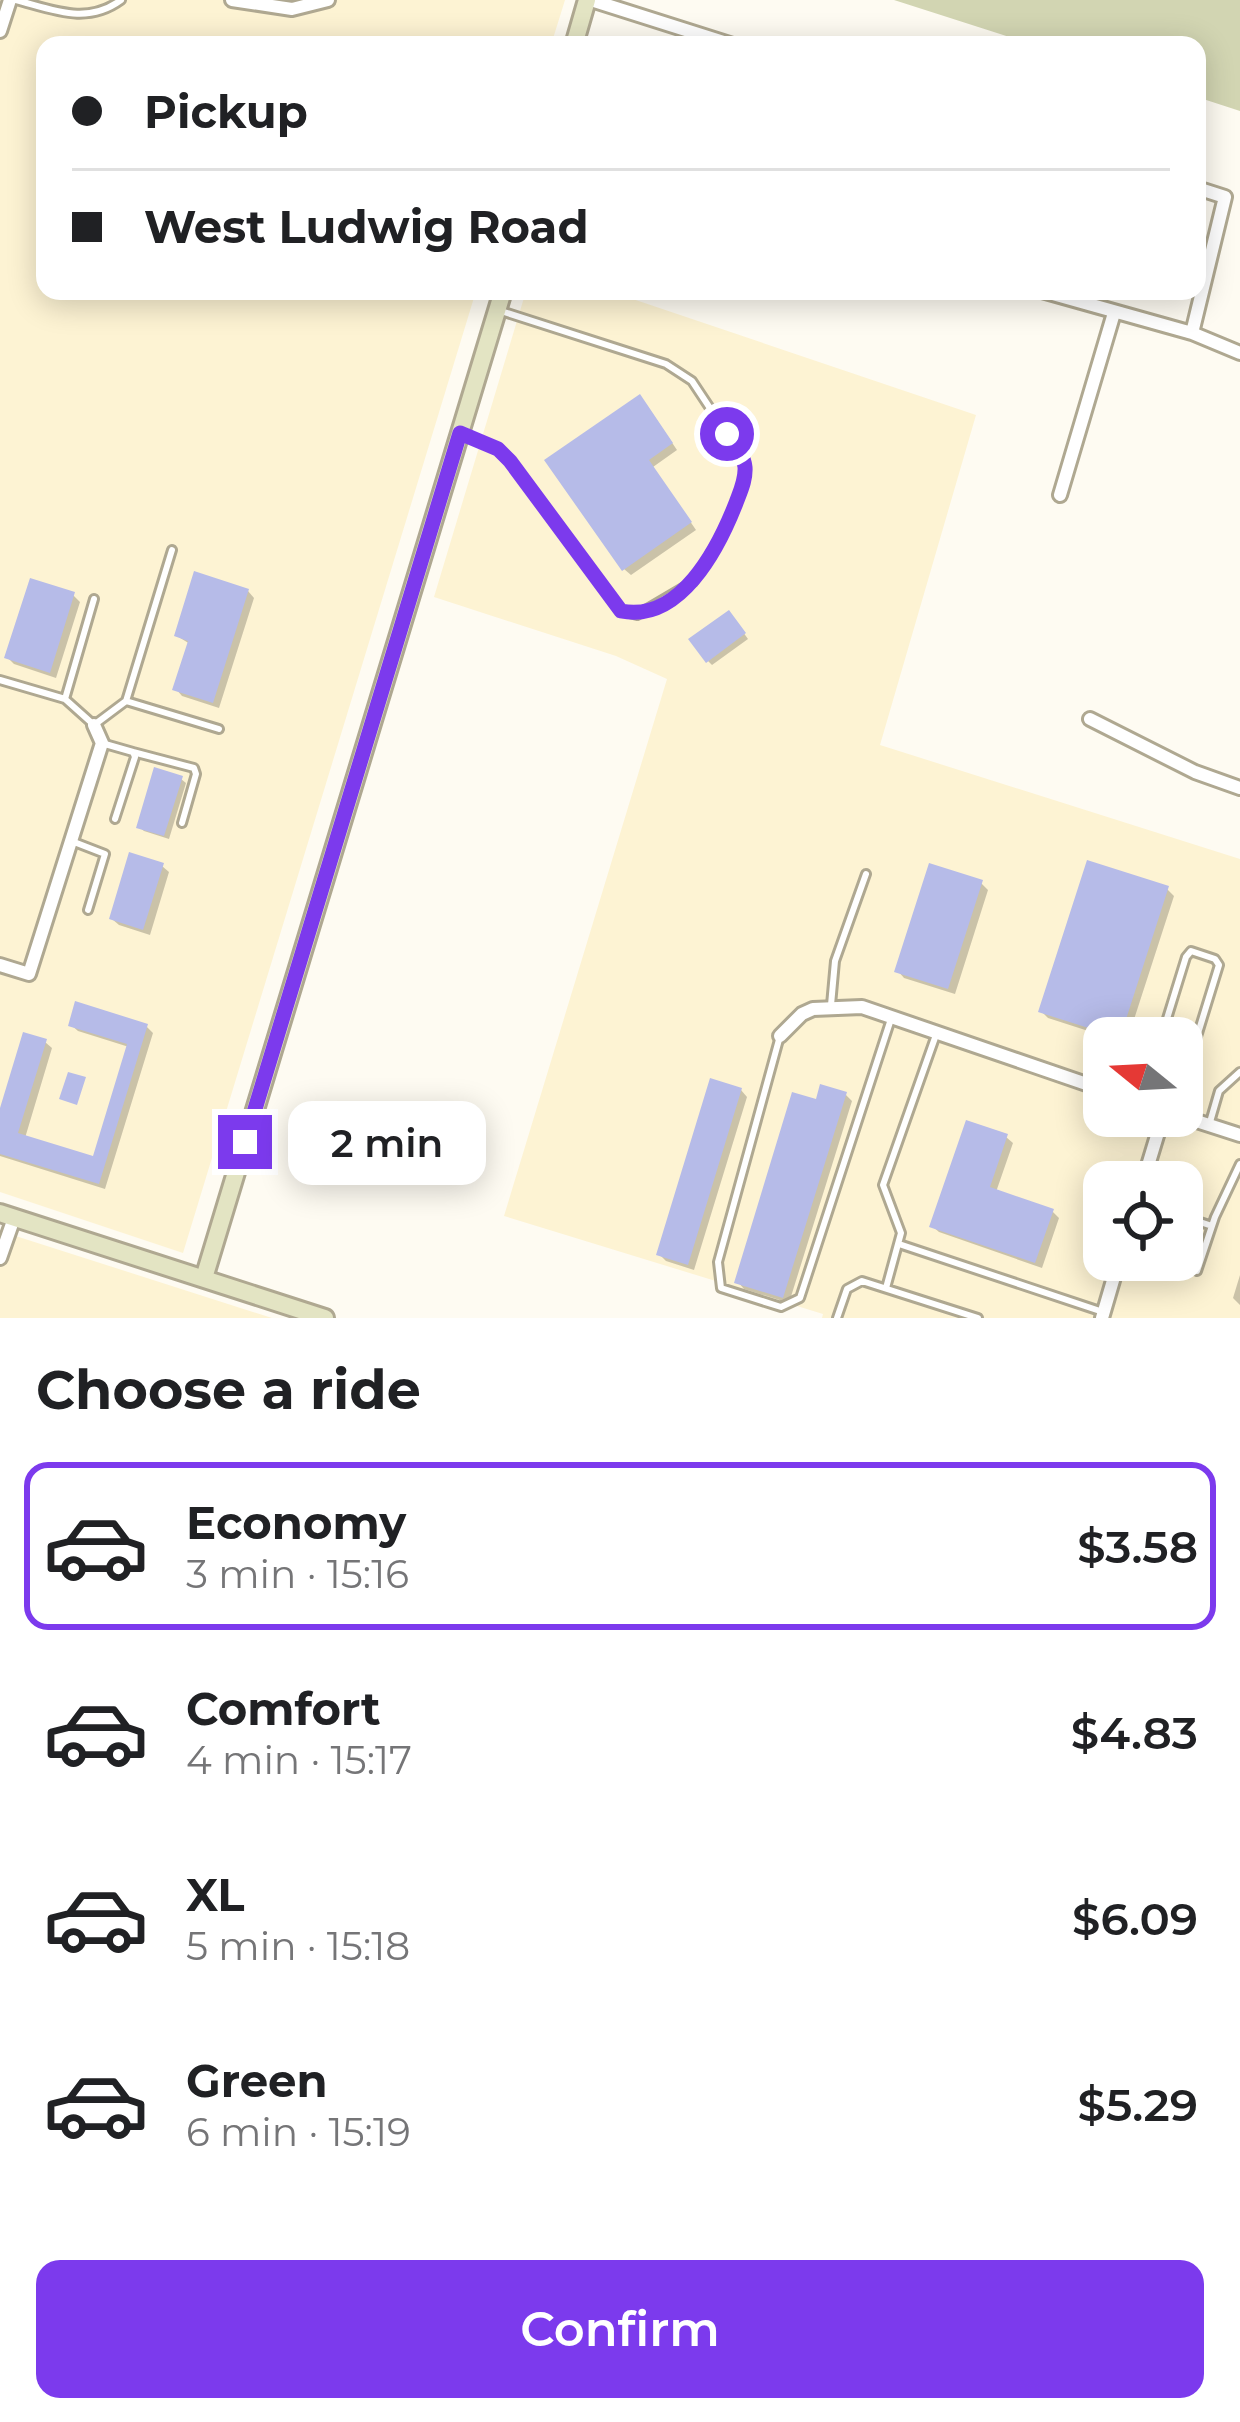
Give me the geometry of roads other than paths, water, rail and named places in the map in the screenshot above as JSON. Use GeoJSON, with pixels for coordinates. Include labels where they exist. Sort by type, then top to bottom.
{"type":"FeatureCollection","features":[{"type":"Feature","properties":{"kind":"main road"},"geometry":{"type":"LineString","coordinates":[[577,36],[589,0]]}},
{"type":"Feature","properties":{"kind":"main road"},"geometry":{"type":"LineString","coordinates":[[205,1278],[500,300]]}},
{"type":"Feature","properties":{"kind":"main road"},"geometry":{"type":"LineString","coordinates":[[7,1216],[325,1318]]}},
{"type":"Feature","properties":{"kind":"street"},"geometry":{"type":"LineString","coordinates":[[0,32],[13,0]]}},
{"type":"Feature","properties":{"kind":"street"},"geometry":{"type":"LineString","coordinates":[[232,0],[292,9],[328,0]]}},
{"type":"Feature","properties":{"kind":"street"},"geometry":{"type":"LineString","coordinates":[[589,0],[693,36]]}},
{"type":"Feature","properties":{"kind":"street"},"geometry":{"type":"LineString","coordinates":[[1206,191],[1225,197],[1206,275]]}},
{"type":"Feature","properties":{"kind":"street"},"geometry":{"type":"LineString","coordinates":[[1071,300],[1192,333],[1240,353]]}},
{"type":"Feature","properties":{"kind":"street"},"geometry":{"type":"LineString","coordinates":[[1192,333],[1200,300]]}},
{"type":"Feature","properties":{"kind":"street"},"geometry":{"type":"LineString","coordinates":[[1060,496],[1114,313]]}},
{"type":"Feature","properties":{"kind":"street"},"geometry":{"type":"LineString","coordinates":[[1090,719],[1196,772],[1240,788]]}},
{"type":"Feature","properties":{"kind":"street"},"geometry":{"type":"LineString","coordinates":[[0,965],[29,974],[102,743],[94,725]]}},
{"type":"Feature","properties":{"kind":"street"},"geometry":{"type":"LineString","coordinates":[[780,1036],[802,1014],[831,1006],[862,1007],[1083,1083]]}},
{"type":"Feature","properties":{"kind":"street"},"geometry":{"type":"LineString","coordinates":[[1203,1123],[1240,1135]]}},
{"type":"Feature","properties":{"kind":"street"},"geometry":{"type":"LineString","coordinates":[[0,1258],[7,1216]]}},
{"type":"Feature","properties":{"kind":"street"},"geometry":{"type":"LineString","coordinates":[[1103,1316],[1113,1281]]}},
{"type":"Feature","properties":{"kind":"lane"},"geometry":{"type":"LineString","coordinates":[[13,0],[69,14],[101,15],[121,0]]}},
{"type":"Feature","properties":{"kind":"lane"},"geometry":{"type":"LineString","coordinates":[[460,433],[498,449],[510,461],[621,611],[637,615],[693,582],[724,532],[745,480],[745,461],[692,381],[666,364],[497,310]]}},
{"type":"Feature","properties":{"kind":"lane"},"geometry":{"type":"LineString","coordinates":[[0,680],[65,699],[94,725],[126,701],[172,550]]}},
{"type":"Feature","properties":{"kind":"lane"},"geometry":{"type":"LineString","coordinates":[[65,699],[94,599]]}},
{"type":"Feature","properties":{"kind":"lane"},"geometry":{"type":"LineString","coordinates":[[126,701],[219,729]]}},
{"type":"Feature","properties":{"kind":"lane"},"geometry":{"type":"LineString","coordinates":[[102,743],[194,768],[182,823]]}},
{"type":"Feature","properties":{"kind":"lane"},"geometry":{"type":"LineString","coordinates":[[116,819],[133,752]]}},
{"type":"Feature","properties":{"kind":"lane"},"geometry":{"type":"LineString","coordinates":[[71,840],[105,854],[88,910]]}},
{"type":"Feature","properties":{"kind":"lane"},"geometry":{"type":"LineString","coordinates":[[831,1006],[836,961],[866,874]]}},
{"type":"Feature","properties":{"kind":"lane"},"geometry":{"type":"LineString","coordinates":[[1167,1017],[1191,951],[1215,958],[1219,965],[1203,1017]]}},
{"type":"Feature","properties":{"kind":"lane"},"geometry":{"type":"LineString","coordinates":[[780,1036],[718,1262],[721,1288],[781,1307],[800,1298],[891,1017]]}},
{"type":"Feature","properties":{"kind":"lane"},"geometry":{"type":"LineString","coordinates":[[886,1288],[901,1233],[883,1185],[938,1033]]}},
{"type":"Feature","properties":{"kind":"lane"},"geometry":{"type":"LineString","coordinates":[[1209,1125],[1219,1091],[1240,1072]]}},
{"type":"Feature","properties":{"kind":"lane"},"geometry":{"type":"LineString","coordinates":[[1203,1252],[1240,1164]]}},
{"type":"Feature","properties":{"kind":"lane"},"geometry":{"type":"LineString","coordinates":[[1203,1223],[1212,1226]]}},
{"type":"Feature","properties":{"kind":"lane"},"geometry":{"type":"LineString","coordinates":[[899,1244],[1103,1316]]}},
{"type":"Feature","properties":{"kind":"lane"},"geometry":{"type":"LineString","coordinates":[[837,1318],[847,1289],[862,1281],[978,1318]]}}]}
